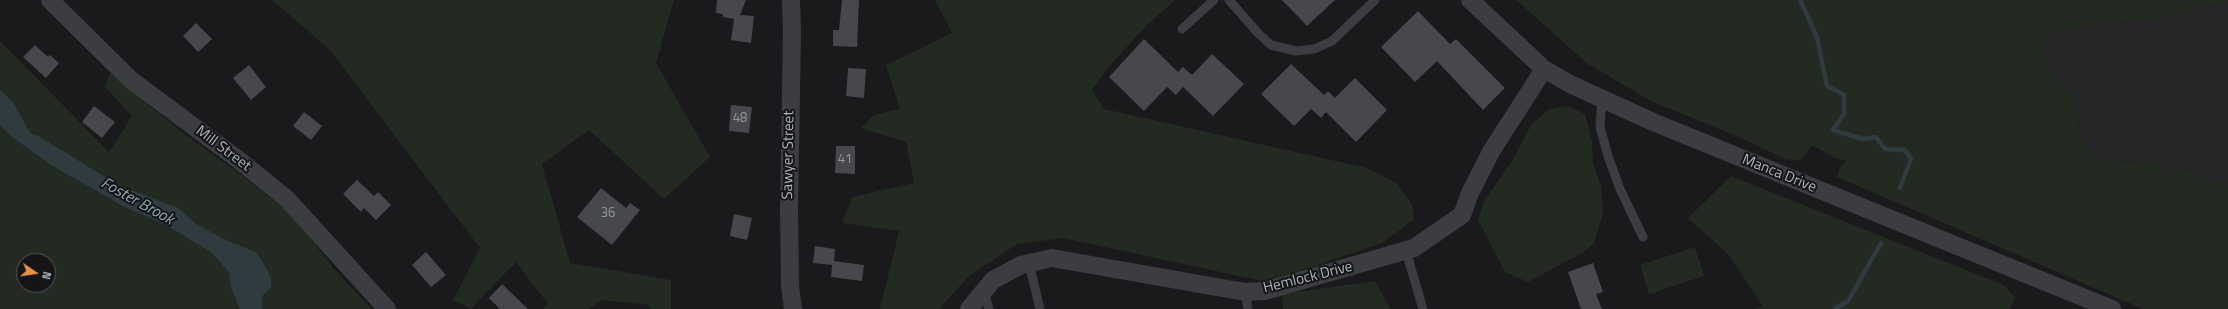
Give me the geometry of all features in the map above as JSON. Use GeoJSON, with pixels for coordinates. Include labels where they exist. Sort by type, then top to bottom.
{"type":"FeatureCollection","features":[{"type":"Feature","properties":{"kind":"street","name":"Mill Street"},"geometry":{"type":"LineString","coordinates":[[50,0],[130,80],[240,161],[287,199],[387,309]]}},
{"type":"Feature","properties":{"kind":"street","name":"Sawyer Street"},"geometry":{"type":"LineString","coordinates":[[791,0],[792,32],[789,209],[790,286],[793,309]]}},
{"type":"Feature","properties":{"kind":"street","name":"Manca Drive"},"geometry":{"type":"LineString","coordinates":[[1470,0],[1544,69],[1602,98],[1653,122],[2112,309]]}},
{"type":"Feature","properties":{"kind":"street","name":"Hemlock Drive"},"geometry":{"type":"LineString","coordinates":[[969,309],[986,301],[993,280],[1021,265],[1052,258],[1076,261],[1137,274],[1247,300],[1265,291],[1414,248],[1462,215],[1473,187],[1492,150],[1544,69]]}},
{"type":"Feature","properties":{"kind":"lane"},"geometry":{"type":"LineString","coordinates":[[1182,30],[1214,0]]}},
{"type":"Feature","properties":{"kind":"lane"},"geometry":{"type":"LineString","coordinates":[[1229,0],[1258,33],[1271,44],[1296,51],[1314,49],[1332,41],[1375,0]]}},
{"type":"Feature","properties":{"kind":"lane"},"geometry":{"type":"LineString","coordinates":[[1602,98],[1600,127],[1608,156],[1620,189],[1643,237]]}},
{"type":"Feature","properties":{"kind":"lane"},"geometry":{"type":"LineString","coordinates":[[1406,251],[1424,309]]}},
{"type":"Feature","properties":{"kind":"lane"},"geometry":{"type":"LineString","coordinates":[[1029,263],[1040,309]]}},
{"type":"Feature","properties":{"kind":"shaded area"},"geometry":{"type":"Polygon","coordinates":[[[272,0],[674,0],[656,63],[710,157],[664,199],[589,130],[542,164],[570,263],[671,280],[671,309],[651,309],[649,305],[602,300],[589,309],[543,309],[548,304],[516,262],[471,309],[453,300],[480,248],[329,49],[272,0]]]}},
{"type":"Feature","properties":{"kind":"shaded area"},"geometry":{"type":"Polygon","coordinates":[[[935,0],[1175,0],[1149,23],[1111,64],[1092,90],[1104,109],[1367,168],[1395,182],[1412,204],[1414,219],[1383,243],[1267,282],[1063,238],[1017,244],[969,276],[939,309],[880,309],[899,231],[842,223],[852,197],[914,183],[906,142],[861,128],[874,115],[900,109],[886,65],[952,33],[935,0]]]}},
{"type":"Feature","properties":{"kind":"shaded area"},"geometry":{"type":"Polygon","coordinates":[[[1516,0],[2228,0],[2228,2],[2177,16],[2057,30],[2045,35],[2042,53],[2048,69],[2075,98],[2078,126],[2091,154],[2110,161],[2145,162],[2188,170],[2228,185],[2228,309],[2143,309],[1837,177],[1840,167],[1847,161],[1835,158],[1812,145],[1800,161],[1785,159],[1748,141],[1651,101],[1588,64],[1516,0]]]}},
{"type":"Feature","properties":{"kind":"shaded area"},"geometry":{"type":"Polygon","coordinates":[[[2228,2],[2228,185],[2188,170],[2145,162],[2110,161],[2091,154],[2078,126],[2075,98],[2048,69],[2042,53],[2045,35],[2057,30],[2177,16],[2228,2]]]}},
{"type":"Feature","properties":{"kind":"shaded area"},"geometry":{"type":"Polygon","coordinates":[[[0,41],[109,152],[132,116],[105,87],[110,73],[179,130],[244,177],[291,214],[336,271],[372,309],[0,309],[0,41]]]}},
{"type":"Feature","properties":{"kind":"shaded area"},"geometry":{"type":"Polygon","coordinates":[[[1567,106],[1585,114],[1592,142],[1593,163],[1601,186],[1603,214],[1594,243],[1584,252],[1528,282],[1505,272],[1478,220],[1485,199],[1511,163],[1531,125],[1549,109],[1567,106]]]}},
{"type":"Feature","properties":{"kind":"shaded area"},"geometry":{"type":"Polygon","coordinates":[[[1731,176],[2004,285],[2015,298],[2010,309],[1754,309],[1763,307],[1729,255],[1688,218],[1731,176]]]}},
{"type":"Feature","properties":{"kind":"shaded area"},"geometry":{"type":"Polygon","coordinates":[[[1695,247],[1704,276],[1649,294],[1640,265],[1695,247]]]}},
{"type":"Feature","properties":{"kind":"shaded area"},"geometry":{"type":"Polygon","coordinates":[[[1375,281],[1391,309],[1283,309],[1282,294],[1375,281]]]}},
{"type":"Feature","properties":{"kind":"water","name":"Foster Brook"},"geometry":{"type":"Polygon","coordinates":[[[0,90],[13,102],[30,133],[40,137],[118,185],[178,208],[196,224],[230,242],[256,252],[271,278],[271,287],[262,296],[262,309],[240,309],[231,287],[229,272],[212,253],[168,226],[123,206],[51,165],[12,137],[0,125],[0,90]]]}},
{"type":"Feature","properties":{"kind":"building"},"geometry":{"type":"Polygon","coordinates":[[[717,0],[746,0],[740,15],[754,16],[751,43],[731,40],[734,19],[723,17],[723,14],[716,13],[717,0]]]}},
{"type":"Feature","properties":{"kind":"building"},"geometry":{"type":"Polygon","coordinates":[[[842,0],[859,0],[857,47],[833,46],[833,30],[839,30],[842,0]]]}},
{"type":"Feature","properties":{"kind":"building"},"geometry":{"type":"Polygon","coordinates":[[[1282,0],[1335,0],[1307,26],[1282,0]]]}},
{"type":"Feature","properties":{"kind":"building"},"geometry":{"type":"Polygon","coordinates":[[[1418,11],[1450,44],[1456,39],[1505,88],[1483,110],[1437,61],[1415,82],[1381,47],[1418,11]]]}},
{"type":"Feature","properties":{"kind":"building"},"geometry":{"type":"Polygon","coordinates":[[[196,23],[212,39],[198,52],[183,36],[196,23]]]}},
{"type":"Feature","properties":{"kind":"building"},"geometry":{"type":"Polygon","coordinates":[[[1144,39],[1178,72],[1183,67],[1192,75],[1212,54],[1244,84],[1213,116],[1183,87],[1176,95],[1167,87],[1144,111],[1109,77],[1144,39]]]}},
{"type":"Feature","properties":{"kind":"building"},"geometry":{"type":"Polygon","coordinates":[[[35,45],[48,57],[50,55],[59,63],[46,78],[23,57],[35,45]]]}},
{"type":"Feature","properties":{"kind":"building"},"geometry":{"type":"Polygon","coordinates":[[[1291,64],[1324,95],[1328,91],[1335,98],[1355,78],[1387,110],[1356,142],[1326,112],[1321,118],[1311,109],[1294,126],[1261,94],[1291,64]]]}},
{"type":"Feature","properties":{"kind":"building"},"geometry":{"type":"Polygon","coordinates":[[[249,65],[266,87],[251,100],[233,78],[249,65]]]}},
{"type":"Feature","properties":{"kind":"building"},"geometry":{"type":"Polygon","coordinates":[[[848,68],[866,69],[864,98],[846,96],[848,68]]]}},
{"type":"Feature","properties":{"kind":"building"},"geometry":{"type":"Polygon","coordinates":[[[731,105],[752,107],[749,133],[729,131],[731,105]]]}},
{"type":"Feature","properties":{"kind":"building"},"geometry":{"type":"Polygon","coordinates":[[[94,106],[115,122],[102,138],[82,122],[94,106]]]}},
{"type":"Feature","properties":{"kind":"building"},"geometry":{"type":"Polygon","coordinates":[[[304,112],[322,126],[311,140],[293,126],[304,112]]]}},
{"type":"Feature","properties":{"kind":"building"},"geometry":{"type":"Polygon","coordinates":[[[836,146],[855,146],[855,174],[835,173],[836,146]]]}},
{"type":"Feature","properties":{"kind":"building"},"geometry":{"type":"Polygon","coordinates":[[[357,180],[374,196],[378,192],[391,205],[376,220],[364,208],[361,212],[343,194],[357,180]]]}},
{"type":"Feature","properties":{"kind":"building"},"geometry":{"type":"Polygon","coordinates":[[[601,188],[626,208],[630,203],[640,210],[612,245],[577,217],[601,188]]]}},
{"type":"Feature","properties":{"kind":"building"},"geometry":{"type":"Polygon","coordinates":[[[734,214],[752,218],[747,240],[730,236],[734,214]]]}},
{"type":"Feature","properties":{"kind":"building"},"geometry":{"type":"Polygon","coordinates":[[[815,246],[835,249],[834,261],[864,265],[862,281],[831,277],[832,265],[813,263],[815,246]]]}},
{"type":"Feature","properties":{"kind":"building"},"geometry":{"type":"Polygon","coordinates":[[[426,252],[446,275],[431,287],[412,265],[426,252]]]}},
{"type":"Feature","properties":{"kind":"building"},"geometry":{"type":"Polygon","coordinates":[[[1593,263],[1603,292],[1596,294],[1602,309],[1581,309],[1568,272],[1593,263]]]}},
{"type":"Feature","properties":{"kind":"building"},"geometry":{"type":"Polygon","coordinates":[[[502,284],[528,309],[500,309],[489,298],[502,284]]]}},
{"type":"Feature","properties":{"kind":"waterway"},"geometry":{"type":"LineString","coordinates":[[1800,0],[1817,37],[1827,86],[1844,95],[1844,114],[1833,130],[1863,139],[1876,137],[1885,149],[1905,150],[1911,159],[1900,188]]}},
{"type":"Feature","properties":{"kind":"waterway"},"geometry":{"type":"LineString","coordinates":[[1835,309],[1848,301],[1881,243]]}}]}
